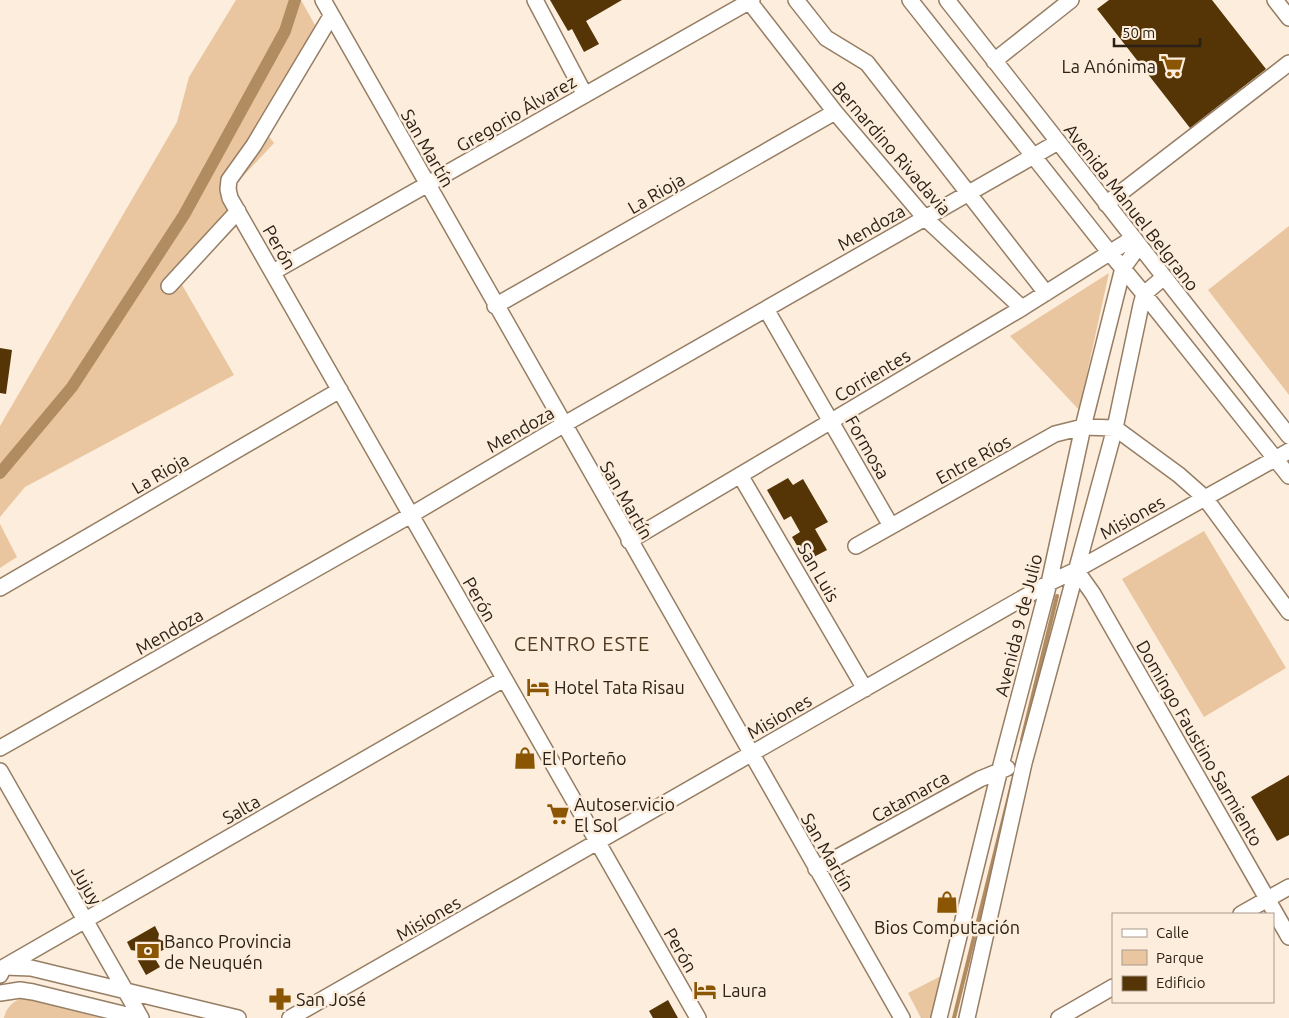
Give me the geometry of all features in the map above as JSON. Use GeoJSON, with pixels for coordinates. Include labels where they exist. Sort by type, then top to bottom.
{"type":"FeatureCollection","features":[{"type":"Feature","properties":{"kind":"street","name":"San Martín"},"geometry":{"type":"LineString","coordinates":[[322,0],[902,1018]]}},
{"type":"Feature","properties":{"kind":"street"},"geometry":{"type":"LineString","coordinates":[[535,0],[585,95]]}},
{"type":"Feature","properties":{"kind":"street"},"geometry":{"type":"LineString","coordinates":[[796,0],[826,38],[868,64],[1046,293]]}},
{"type":"Feature","properties":{"kind":"street"},"geometry":{"type":"LineString","coordinates":[[910,0],[1110,254],[1289,476]]}},
{"type":"Feature","properties":{"kind":"street","name":"Avenida Manuel Belgrano"},"geometry":{"type":"LineString","coordinates":[[946,0],[1289,436]]}},
{"type":"Feature","properties":{"kind":"street"},"geometry":{"type":"LineString","coordinates":[[994,61],[1071,0]]}},
{"type":"Feature","properties":{"kind":"street"},"geometry":{"type":"LineString","coordinates":[[1275,0],[1289,18]]}},
{"type":"Feature","properties":{"kind":"street","name":"Gregorio Álvarez"},"geometry":{"type":"LineString","coordinates":[[273,272],[749,1]]}},
{"type":"Feature","properties":{"kind":"street","name":"Bernardino Rivadavia"},"geometry":{"type":"LineString","coordinates":[[749,1],[835,112],[925,218],[1022,308]]}},
{"type":"Feature","properties":{"kind":"street","name":"Perón"},"geometry":{"type":"LineString","coordinates":[[331,16],[254,145],[229,180],[230,198],[698,1018]]}},
{"type":"Feature","properties":{"kind":"street"},"geometry":{"type":"LineString","coordinates":[[1106,204],[1289,63]]}},
{"type":"Feature","properties":{"kind":"street","name":"La Rioja"},"geometry":{"type":"LineString","coordinates":[[495,306],[835,112]]}},
{"type":"Feature","properties":{"kind":"street","name":"Mendoza"},"geometry":{"type":"LineString","coordinates":[[0,748],[411,515],[563,425],[1058,142]]}},
{"type":"Feature","properties":{"kind":"street"},"geometry":{"type":"LineString","coordinates":[[169,286],[238,211]]}},
{"type":"Feature","properties":{"kind":"street","name":"Corrientes"},"geometry":{"type":"LineString","coordinates":[[629,541],[1110,254],[1136,242]]}},
{"type":"Feature","properties":{"kind":"street","name":"Avenida 9 de Julio"},"geometry":{"type":"LineString","coordinates":[[939,1018],[1000,769],[1049,583],[1083,427],[1123,268],[1136,242]]}},
{"type":"Feature","properties":{"kind":"street"},"geometry":{"type":"LineString","coordinates":[[967,1018],[1024,763],[1115,428],[1144,294],[1164,277]]}},
{"type":"Feature","properties":{"kind":"street","name":"Formosa"},"geometry":{"type":"LineString","coordinates":[[766,309],[891,526]]}},
{"type":"Feature","properties":{"kind":"street","name":"La Rioja"},"geometry":{"type":"LineString","coordinates":[[0,588],[340,390]]}},
{"type":"Feature","properties":{"kind":"street","name":"Entre Ríos"},"geometry":{"type":"LineString","coordinates":[[856,546],[1055,434],[1083,427],[1115,428]]}},
{"type":"Feature","properties":{"kind":"street"},"geometry":{"type":"LineString","coordinates":[[1115,428],[1179,475],[1205,498],[1289,612]]}},
{"type":"Feature","properties":{"kind":"street","name":"Misiones"},"geometry":{"type":"LineString","coordinates":[[290,1018],[1049,583],[1076,570],[1289,450]]}},
{"type":"Feature","properties":{"kind":"street","name":"San Luis"},"geometry":{"type":"LineString","coordinates":[[740,475],[865,689]]}},
{"type":"Feature","properties":{"kind":"street","name":"Domingo Faustino Sarmiento"},"geometry":{"type":"LineString","coordinates":[[1076,570],[1094,594],[1289,936]]}},
{"type":"Feature","properties":{"kind":"street","name":"Salta"},"geometry":{"type":"LineString","coordinates":[[1,970],[504,679]]}},
{"type":"Feature","properties":{"kind":"street","name":"Catamarca"},"geometry":{"type":"LineString","coordinates":[[816,869],[1000,769],[1024,763]]}},
{"type":"Feature","properties":{"kind":"street","name":"Jujuy"},"geometry":{"type":"LineString","coordinates":[[0,771],[140,1018]]}},
{"type":"Feature","properties":{"kind":"street"},"geometry":{"type":"LineString","coordinates":[[1244,913],[1289,887]]}},
{"type":"Feature","properties":{"kind":"street"},"geometry":{"type":"LineString","coordinates":[[1,970],[32,968],[238,1018]]}},
{"type":"Feature","properties":{"kind":"street"},"geometry":{"type":"LineString","coordinates":[[1059,1018],[1112,989]]}},
{"type":"Feature","properties":{"kind":"street"},"geometry":{"type":"LineString","coordinates":[[0,993],[20,990],[33,992],[140,1018]]}},
{"type":"Feature","properties":{"kind":"green space"},"geometry":{"type":"Polygon","coordinates":[[[236,0],[301,0],[325,43],[267,134],[274,143],[221,200],[237,226],[181,283],[234,375],[25,487],[0,517],[0,426],[177,122],[189,77],[236,0]]]}},
{"type":"Feature","properties":{"kind":"green space"},"geometry":{"type":"Polygon","coordinates":[[[1289,226],[1289,395],[1208,290],[1289,226]]]}},
{"type":"Feature","properties":{"kind":"green space"},"geometry":{"type":"Polygon","coordinates":[[[1109,273],[1079,410],[1010,336],[1109,273]]]}},
{"type":"Feature","properties":{"kind":"green space"},"geometry":{"type":"Polygon","coordinates":[[[0,524],[17,557],[0,568],[0,524]]]}},
{"type":"Feature","properties":{"kind":"green space"},"geometry":{"type":"Polygon","coordinates":[[[1204,531],[1286,668],[1204,717],[1122,579],[1204,531]]]}},
{"type":"Feature","properties":{"kind":"green space"},"geometry":{"type":"Polygon","coordinates":[[[943,975],[931,1018],[921,1018],[908,993],[943,975]]]}},
{"type":"Feature","properties":{"kind":"green space"},"geometry":{"type":"Polygon","coordinates":[[[22,998],[101,1018],[4,1018],[10,1005],[22,998]]]}},
{"type":"Feature","properties":{"kind":"building"},"geometry":{"type":"Polygon","coordinates":[[[550,0],[622,0],[586,21],[599,44],[584,52],[572,29],[568,31],[550,0]]]}},
{"type":"Feature","properties":{"kind":"building","name":"La Anónima"},"geometry":{"type":"Polygon","coordinates":[[[1109,0],[1212,0],[1266,69],[1190,128],[1097,9],[1109,0]]]}},
{"type":"Feature","properties":{"kind":"building"},"geometry":{"type":"Polygon","coordinates":[[[0,348],[12,350],[6,394],[0,393],[0,348]]]}},
{"type":"Feature","properties":{"kind":"building"},"geometry":{"type":"Polygon","coordinates":[[[788,478],[793,485],[803,479],[828,522],[815,529],[827,550],[806,561],[792,537],[800,532],[791,516],[784,520],[767,490],[788,478]]]}},
{"type":"Feature","properties":{"kind":"building"},"geometry":{"type":"Polygon","coordinates":[[[1289,775],[1289,835],[1277,841],[1251,797],[1289,775]]]}},
{"type":"Feature","properties":{"kind":"building","name":"Banco Provincia de Neuquén"},"geometry":{"type":"Polygon","coordinates":[[[155,926],[159,934],[158,939],[163,941],[167,948],[153,955],[160,967],[146,975],[136,957],[137,951],[131,950],[127,942],[155,926]]]}},
{"type":"Feature","properties":{"kind":"building"},"geometry":{"type":"Polygon","coordinates":[[[668,1000],[678,1018],[653,1018],[649,1011],[668,1000]]]}},
{"type":"Feature","properties":{"kind":"waterway"},"geometry":{"type":"LineString","coordinates":[[0,473],[72,387],[184,215],[285,31],[295,0]]}},
{"type":"Feature","properties":{"kind":"waterway"},"geometry":{"type":"LineString","coordinates":[[1022,740],[1057,596]]}},
{"type":"Feature","properties":{"kind":"waterway"},"geometry":{"type":"LineString","coordinates":[[954,1018],[1013,780]]}},
{"type":"Feature","properties":{"kind":"place","name":"La Anónima"},"geometry":{"type":"Point","coordinates":[1172,66]}},
{"type":"Feature","properties":{"kind":"place","name":"Hotel Tata Risau"},"geometry":{"type":"Point","coordinates":[538,687]}},
{"type":"Feature","properties":{"kind":"place","name":"El Porteño"},"geometry":{"type":"Point","coordinates":[525,758]}},
{"type":"Feature","properties":{"kind":"place","name":"Autoservicio El Sol"},"geometry":{"type":"Point","coordinates":[558,814]}},
{"type":"Feature","properties":{"kind":"place","name":"Bios Computación"},"geometry":{"type":"Point","coordinates":[947,902]}},
{"type":"Feature","properties":{"kind":"place","name":"Banco Provincia de Neuquén"},"geometry":{"type":"Point","coordinates":[148,951]}},
{"type":"Feature","properties":{"kind":"place","name":"Laura"},"geometry":{"type":"Point","coordinates":[705,990]}},
{"type":"Feature","properties":{"kind":"place","name":"San José"},"geometry":{"type":"Point","coordinates":[280,999]}},
{"type":"Feature","properties":{"kind":"district","name":"CENTRO ESTE"},"geometry":{"type":"Point","coordinates":[582,643]}}]}
